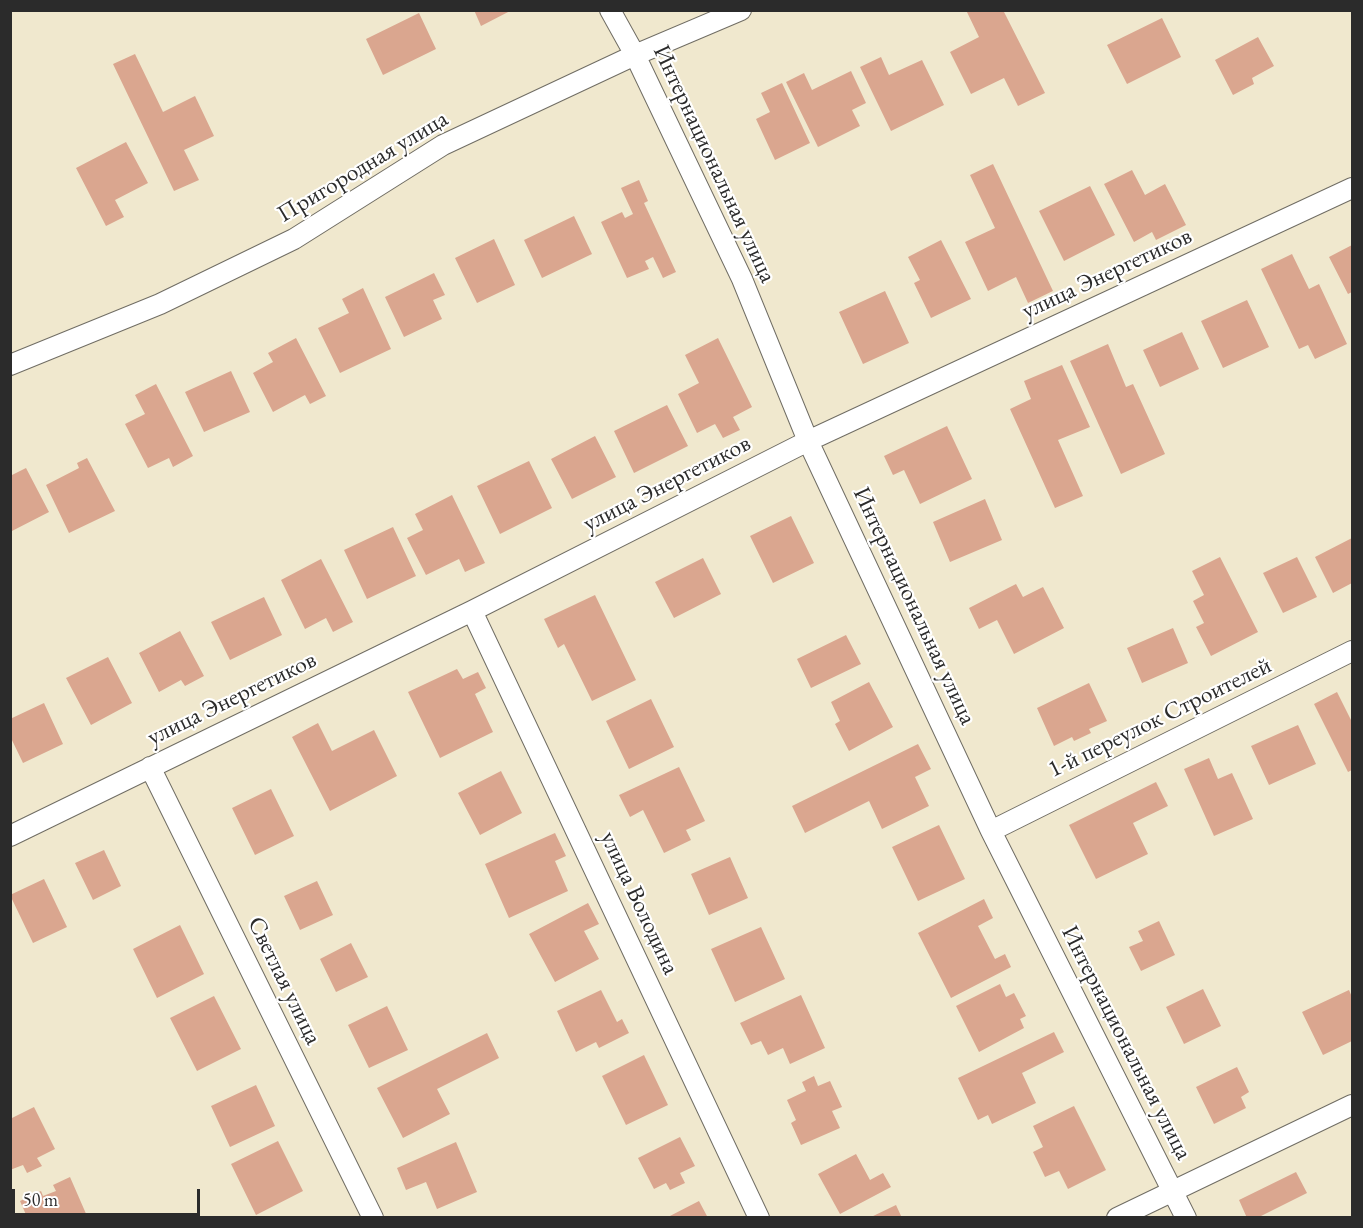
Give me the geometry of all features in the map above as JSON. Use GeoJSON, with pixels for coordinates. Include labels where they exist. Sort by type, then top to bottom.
{"type":"FeatureCollection","features":[{"type":"Feature","properties":{"kind":"street","name":"Интернациональная улица"},"geometry":{"type":"LineString","coordinates":[[610,10],[635,56],[742,279],[808,441],[991,831],[1186,1218]]}},
{"type":"Feature","properties":{"kind":"street","name":"Пригородная улица"},"geometry":{"type":"LineString","coordinates":[[10,365],[160,304],[294,239],[443,145],[635,56],[741,10]]}},
{"type":"Feature","properties":{"kind":"street","name":"улица Энергетиков"},"geometry":{"type":"LineString","coordinates":[[10,836],[472,611],[808,441],[1353,188]]}},
{"type":"Feature","properties":{"kind":"street","name":"улица Володина"},"geometry":{"type":"LineString","coordinates":[[472,611],[759,1218]]}},
{"type":"Feature","properties":{"kind":"street","name":"1-й переулок Строителей"},"geometry":{"type":"LineString","coordinates":[[991,831],[1353,651]]}},
{"type":"Feature","properties":{"kind":"street","name":"Светлая улица"},"geometry":{"type":"LineString","coordinates":[[150,767],[373,1218]]}},
{"type":"Feature","properties":{"kind":"street"},"geometry":{"type":"LineString","coordinates":[[1117,1218],[1353,1105]]}},
{"type":"Feature","properties":{"kind":"building"},"geometry":{"type":"Polygon","coordinates":[[[474,10],[512,10],[481,26],[474,10]]]}},
{"type":"Feature","properties":{"kind":"building"},"geometry":{"type":"Polygon","coordinates":[[[966,10],[1003,10],[1045,93],[1018,106],[1004,78],[971,94],[950,52],[979,37],[966,10]]]}},
{"type":"Feature","properties":{"kind":"building"},"geometry":{"type":"Polygon","coordinates":[[[419,13],[436,49],[383,75],[366,39],[419,13]]]}},
{"type":"Feature","properties":{"kind":"building"},"geometry":{"type":"Polygon","coordinates":[[[1162,18],[1181,57],[1127,84],[1107,45],[1162,18]]]}},
{"type":"Feature","properties":{"kind":"building"},"geometry":{"type":"Polygon","coordinates":[[[1258,37],[1274,66],[1252,78],[1254,84],[1233,95],[1215,60],[1258,37]]]}},
{"type":"Feature","properties":{"kind":"building"},"geometry":{"type":"Polygon","coordinates":[[[135,54],[163,112],[195,96],[214,136],[184,150],[199,180],[174,191],[113,64],[135,54]]]}},
{"type":"Feature","properties":{"kind":"building"},"geometry":{"type":"Polygon","coordinates":[[[881,57],[889,75],[922,60],[944,105],[891,131],[860,67],[881,57]]]}},
{"type":"Feature","properties":{"kind":"building"},"geometry":{"type":"Polygon","coordinates":[[[851,71],[866,103],[852,110],[860,126],[818,147],[786,82],[804,73],[812,90],[851,71]]]}},
{"type":"Feature","properties":{"kind":"building"},"geometry":{"type":"Polygon","coordinates":[[[782,83],[810,143],[775,160],[756,119],[770,112],[761,93],[782,83]]]}},
{"type":"Feature","properties":{"kind":"building"},"geometry":{"type":"Polygon","coordinates":[[[126,142],[148,183],[115,200],[124,217],[106,226],[76,168],[126,142]]]}},
{"type":"Feature","properties":{"kind":"building"},"geometry":{"type":"Polygon","coordinates":[[[993,164],[1053,291],[1028,303],[1016,277],[988,291],[965,242],[995,228],[970,175],[993,164]]]}},
{"type":"Feature","properties":{"kind":"building"},"geometry":{"type":"Polygon","coordinates":[[[1132,170],[1145,195],[1165,184],[1186,225],[1156,240],[1152,232],[1134,242],[1104,184],[1132,170]]]}},
{"type":"Feature","properties":{"kind":"building"},"geometry":{"type":"Polygon","coordinates":[[[639,180],[648,201],[644,203],[676,272],[663,278],[653,257],[645,261],[649,269],[627,278],[601,222],[622,212],[625,218],[633,214],[621,188],[639,180]]]}},
{"type":"Feature","properties":{"kind":"building"},"geometry":{"type":"Polygon","coordinates":[[[1090,186],[1115,235],[1064,261],[1039,211],[1090,186]]]}},
{"type":"Feature","properties":{"kind":"building"},"geometry":{"type":"Polygon","coordinates":[[[574,216],[592,254],[542,278],[524,240],[574,216]]]}},
{"type":"Feature","properties":{"kind":"building"},"geometry":{"type":"Polygon","coordinates":[[[494,239],[515,285],[477,303],[455,258],[494,239]]]}},
{"type":"Feature","properties":{"kind":"building"},"geometry":{"type":"Polygon","coordinates":[[[941,240],[971,299],[931,318],[914,283],[920,280],[908,257],[941,240]]]}},
{"type":"Feature","properties":{"kind":"building"},"geometry":{"type":"Polygon","coordinates":[[[1352,245],[1352,292],[1348,294],[1329,257],[1352,245]]]}},
{"type":"Feature","properties":{"kind":"building"},"geometry":{"type":"Polygon","coordinates":[[[1292,254],[1309,289],[1319,284],[1347,344],[1315,359],[1308,345],[1299,349],[1261,269],[1292,254]]]}},
{"type":"Feature","properties":{"kind":"building"},"geometry":{"type":"Polygon","coordinates":[[[434,273],[445,295],[433,300],[442,319],[404,337],[385,297],[434,273]]]}},
{"type":"Feature","properties":{"kind":"building"},"geometry":{"type":"Polygon","coordinates":[[[363,288],[391,349],[340,373],[318,328],[349,313],[342,299],[363,288]]]}},
{"type":"Feature","properties":{"kind":"building"},"geometry":{"type":"Polygon","coordinates":[[[885,291],[909,343],[863,364],[839,312],[885,291]]]}},
{"type":"Feature","properties":{"kind":"building"},"geometry":{"type":"Polygon","coordinates":[[[1247,300],[1269,347],[1223,368],[1201,321],[1247,300]]]}},
{"type":"Feature","properties":{"kind":"building"},"geometry":{"type":"Polygon","coordinates":[[[1182,332],[1199,369],[1160,387],[1143,350],[1182,332]]]}},
{"type":"Feature","properties":{"kind":"building"},"geometry":{"type":"Polygon","coordinates":[[[296,338],[326,396],[310,404],[305,395],[273,412],[253,373],[273,362],[268,353],[296,338]]]}},
{"type":"Feature","properties":{"kind":"building"},"geometry":{"type":"Polygon","coordinates":[[[718,338],[752,407],[733,417],[740,430],[723,438],[715,424],[697,433],[678,394],[699,383],[685,355],[718,338]]]}},
{"type":"Feature","properties":{"kind":"building"},"geometry":{"type":"Polygon","coordinates":[[[1108,344],[1126,387],[1133,384],[1165,454],[1121,474],[1070,361],[1108,344]]]}},
{"type":"Feature","properties":{"kind":"building"},"geometry":{"type":"Polygon","coordinates":[[[1062,365],[1090,427],[1058,440],[1083,496],[1055,508],[1010,409],[1031,399],[1024,381],[1062,365]]]}},
{"type":"Feature","properties":{"kind":"building"},"geometry":{"type":"Polygon","coordinates":[[[231,371],[250,412],[204,432],[185,392],[231,371]]]}},
{"type":"Feature","properties":{"kind":"building"},"geometry":{"type":"Polygon","coordinates":[[[156,384],[193,456],[173,467],[169,458],[148,468],[125,424],[145,414],[135,395],[156,384]]]}},
{"type":"Feature","properties":{"kind":"building"},"geometry":{"type":"Polygon","coordinates":[[[667,405],[688,446],[634,473],[614,431],[667,405]]]}},
{"type":"Feature","properties":{"kind":"building"},"geometry":{"type":"Polygon","coordinates":[[[947,426],[972,479],[920,504],[904,470],[893,475],[884,456],[947,426]]]}},
{"type":"Feature","properties":{"kind":"building"},"geometry":{"type":"Polygon","coordinates":[[[595,436],[616,477],[572,499],[551,459],[595,436]]]}},
{"type":"Feature","properties":{"kind":"building"},"geometry":{"type":"Polygon","coordinates":[[[87,458],[115,511],[69,533],[46,485],[79,468],[77,463],[87,458]]]}},
{"type":"Feature","properties":{"kind":"building"},"geometry":{"type":"Polygon","coordinates":[[[529,461],[552,508],[500,534],[477,486],[529,461]]]}},
{"type":"Feature","properties":{"kind":"building"},"geometry":{"type":"Polygon","coordinates":[[[26,468],[49,512],[10,532],[10,476],[26,468]]]}},
{"type":"Feature","properties":{"kind":"building"},"geometry":{"type":"Polygon","coordinates":[[[452,495],[485,563],[465,572],[459,559],[426,575],[407,538],[423,530],[415,514],[452,495]]]}},
{"type":"Feature","properties":{"kind":"building"},"geometry":{"type":"Polygon","coordinates":[[[985,499],[1002,540],[950,562],[933,522],[985,499]]]}},
{"type":"Feature","properties":{"kind":"building"},"geometry":{"type":"Polygon","coordinates":[[[791,516],[814,563],[773,583],[750,536],[791,516]]]}},
{"type":"Feature","properties":{"kind":"building"},"geometry":{"type":"Polygon","coordinates":[[[393,527],[416,576],[367,599],[344,550],[393,527]]]}},
{"type":"Feature","properties":{"kind":"building"},"geometry":{"type":"Polygon","coordinates":[[[1352,538],[1352,583],[1333,593],[1315,557],[1352,538]]]}},
{"type":"Feature","properties":{"kind":"building"},"geometry":{"type":"Polygon","coordinates":[[[1220,557],[1258,632],[1211,656],[1196,627],[1204,623],[1193,601],[1204,595],[1192,571],[1220,557]]]}},
{"type":"Feature","properties":{"kind":"building"},"geometry":{"type":"Polygon","coordinates":[[[1297,557],[1317,597],[1283,613],[1263,573],[1297,557]]]}},
{"type":"Feature","properties":{"kind":"building"},"geometry":{"type":"Polygon","coordinates":[[[703,558],[721,594],[674,618],[655,582],[703,558]]]}},
{"type":"Feature","properties":{"kind":"building"},"geometry":{"type":"Polygon","coordinates":[[[321,559],[353,622],[333,632],[326,618],[305,629],[281,580],[321,559]]]}},
{"type":"Feature","properties":{"kind":"building"},"geometry":{"type":"Polygon","coordinates":[[[1016,584],[1023,597],[1043,587],[1064,628],[1014,654],[997,620],[979,629],[969,608],[1016,584]]]}},
{"type":"Feature","properties":{"kind":"building"},"geometry":{"type":"Polygon","coordinates":[[[595,595],[636,680],[592,701],[564,644],[558,648],[544,619],[595,595]]]}},
{"type":"Feature","properties":{"kind":"building"},"geometry":{"type":"Polygon","coordinates":[[[264,597],[282,635],[230,660],[211,622],[264,597]]]}},
{"type":"Feature","properties":{"kind":"building"},"geometry":{"type":"Polygon","coordinates":[[[1173,628],[1188,663],[1142,683],[1127,648],[1173,628]]]}},
{"type":"Feature","properties":{"kind":"building"},"geometry":{"type":"Polygon","coordinates":[[[180,631],[204,676],[185,686],[181,680],[159,692],[139,653],[180,631]]]}},
{"type":"Feature","properties":{"kind":"building"},"geometry":{"type":"Polygon","coordinates":[[[846,635],[861,664],[811,688],[797,659],[846,635]]]}},
{"type":"Feature","properties":{"kind":"building"},"geometry":{"type":"Polygon","coordinates":[[[108,657],[132,703],[91,725],[66,678],[108,657]]]}},
{"type":"Feature","properties":{"kind":"building"},"geometry":{"type":"Polygon","coordinates":[[[457,669],[463,679],[478,672],[486,688],[475,694],[493,732],[440,758],[408,692],[457,669]]]}},
{"type":"Feature","properties":{"kind":"building"},"geometry":{"type":"Polygon","coordinates":[[[869,682],[893,727],[849,751],[835,724],[840,721],[831,702],[869,682]]]}},
{"type":"Feature","properties":{"kind":"building"},"geometry":{"type":"Polygon","coordinates":[[[1089,683],[1107,721],[1089,729],[1091,733],[1074,741],[1072,737],[1054,746],[1037,708],[1089,683]]]}},
{"type":"Feature","properties":{"kind":"building"},"geometry":{"type":"Polygon","coordinates":[[[1337,692],[1352,722],[1352,770],[1348,772],[1314,704],[1337,692]]]}},
{"type":"Feature","properties":{"kind":"building"},"geometry":{"type":"Polygon","coordinates":[[[651,699],[674,747],[629,769],[606,721],[651,699]]]}},
{"type":"Feature","properties":{"kind":"building"},"geometry":{"type":"Polygon","coordinates":[[[44,703],[63,744],[23,763],[10,736],[10,719],[44,703]]]}},
{"type":"Feature","properties":{"kind":"building"},"geometry":{"type":"Polygon","coordinates":[[[318,723],[332,751],[374,730],[397,776],[330,811],[292,737],[318,723]]]}},
{"type":"Feature","properties":{"kind":"building"},"geometry":{"type":"Polygon","coordinates":[[[1298,725],[1316,764],[1269,785],[1251,746],[1298,725]]]}},
{"type":"Feature","properties":{"kind":"building"},"geometry":{"type":"Polygon","coordinates":[[[918,744],[931,769],[915,777],[929,806],[882,829],[869,801],[805,833],[792,806],[918,744]]]}},
{"type":"Feature","properties":{"kind":"building"},"geometry":{"type":"Polygon","coordinates":[[[1209,758],[1218,779],[1232,773],[1253,819],[1214,836],[1184,769],[1209,758]]]}},
{"type":"Feature","properties":{"kind":"building"},"geometry":{"type":"Polygon","coordinates":[[[679,767],[705,821],[686,830],[691,840],[664,853],[643,810],[630,817],[619,795],[679,767]]]}},
{"type":"Feature","properties":{"kind":"building"},"geometry":{"type":"Polygon","coordinates":[[[501,771],[522,813],[480,835],[458,793],[501,771]]]}},
{"type":"Feature","properties":{"kind":"building"},"geometry":{"type":"Polygon","coordinates":[[[1156,782],[1168,806],[1133,823],[1148,854],[1096,879],[1069,825],[1156,782]]]}},
{"type":"Feature","properties":{"kind":"building"},"geometry":{"type":"Polygon","coordinates":[[[271,789],[294,836],[255,855],[232,808],[271,789]]]}},
{"type":"Feature","properties":{"kind":"building"},"geometry":{"type":"Polygon","coordinates":[[[939,825],[965,879],[918,901],[892,847],[939,825]]]}},
{"type":"Feature","properties":{"kind":"building"},"geometry":{"type":"Polygon","coordinates":[[[555,833],[566,856],[555,861],[568,891],[509,918],[485,864],[555,833]]]}},
{"type":"Feature","properties":{"kind":"building"},"geometry":{"type":"Polygon","coordinates":[[[104,850],[121,886],[93,900],[75,863],[104,850]]]}},
{"type":"Feature","properties":{"kind":"building"},"geometry":{"type":"Polygon","coordinates":[[[730,857],[748,898],[709,915],[691,874],[730,857]]]}},
{"type":"Feature","properties":{"kind":"building"},"geometry":{"type":"Polygon","coordinates":[[[44,879],[67,927],[33,943],[10,895],[44,879]]]}},
{"type":"Feature","properties":{"kind":"building"},"geometry":{"type":"Polygon","coordinates":[[[317,881],[333,915],[300,930],[284,896],[317,881]]]}},
{"type":"Feature","properties":{"kind":"building"},"geometry":{"type":"Polygon","coordinates":[[[984,899],[993,918],[978,926],[995,959],[1005,954],[1011,967],[951,998],[918,933],[984,899]]]}},
{"type":"Feature","properties":{"kind":"building"},"geometry":{"type":"Polygon","coordinates":[[[588,903],[599,924],[584,931],[599,959],[555,982],[529,934],[588,903]]]}},
{"type":"Feature","properties":{"kind":"building"},"geometry":{"type":"Polygon","coordinates":[[[1159,921],[1175,955],[1141,971],[1129,947],[1143,941],[1138,931],[1159,921]]]}},
{"type":"Feature","properties":{"kind":"building"},"geometry":{"type":"Polygon","coordinates":[[[180,925],[204,974],[157,998],[133,949],[180,925]]]}},
{"type":"Feature","properties":{"kind":"building"},"geometry":{"type":"Polygon","coordinates":[[[761,927],[785,979],[735,1002],[711,949],[761,927]]]}},
{"type":"Feature","properties":{"kind":"building"},"geometry":{"type":"Polygon","coordinates":[[[351,943],[368,977],[336,992],[320,959],[351,943]]]}},
{"type":"Feature","properties":{"kind":"building"},"geometry":{"type":"Polygon","coordinates":[[[1000,984],[1006,997],[1014,993],[1026,1016],[1020,1019],[1024,1028],[979,1052],[956,1006],[1000,984]]]}},
{"type":"Feature","properties":{"kind":"building"},"geometry":{"type":"Polygon","coordinates":[[[1203,989],[1221,1026],[1184,1044],[1166,1007],[1203,989]]]}},
{"type":"Feature","properties":{"kind":"building"},"geometry":{"type":"Polygon","coordinates":[[[601,990],[617,1022],[622,1019],[629,1033],[599,1048],[596,1042],[576,1052],[557,1011],[601,990]]]}},
{"type":"Feature","properties":{"kind":"building"},"geometry":{"type":"Polygon","coordinates":[[[1349,990],[1352,997],[1352,1041],[1323,1055],[1302,1012],[1349,990]]]}},
{"type":"Feature","properties":{"kind":"building"},"geometry":{"type":"Polygon","coordinates":[[[801,995],[825,1048],[790,1064],[783,1048],[768,1055],[761,1041],[751,1045],[740,1023],[801,995]]]}},
{"type":"Feature","properties":{"kind":"building"},"geometry":{"type":"Polygon","coordinates":[[[214,996],[241,1049],[197,1071],[170,1018],[214,996]]]}},
{"type":"Feature","properties":{"kind":"building"},"geometry":{"type":"Polygon","coordinates":[[[387,1006],[408,1050],[369,1068],[348,1025],[387,1006]]]}},
{"type":"Feature","properties":{"kind":"building"},"geometry":{"type":"Polygon","coordinates":[[[1054,1032],[1064,1052],[1022,1073],[1036,1103],[992,1124],[988,1115],[978,1120],[958,1078],[1054,1032]]]}},
{"type":"Feature","properties":{"kind":"building"},"geometry":{"type":"Polygon","coordinates":[[[487,1033],[499,1058],[437,1089],[450,1114],[403,1138],[377,1088],[487,1033]]]}},
{"type":"Feature","properties":{"kind":"building"},"geometry":{"type":"Polygon","coordinates":[[[644,1055],[668,1105],[626,1125],[602,1076],[644,1055]]]}},
{"type":"Feature","properties":{"kind":"building"},"geometry":{"type":"Polygon","coordinates":[[[1237,1067],[1249,1092],[1241,1097],[1246,1108],[1214,1124],[1196,1087],[1237,1067]]]}},
{"type":"Feature","properties":{"kind":"building"},"geometry":{"type":"Polygon","coordinates":[[[814,1076],[818,1086],[830,1081],[842,1107],[832,1111],[840,1128],[801,1145],[791,1123],[796,1120],[787,1100],[806,1091],[802,1082],[814,1076]]]}},
{"type":"Feature","properties":{"kind":"building"},"geometry":{"type":"Polygon","coordinates":[[[256,1085],[275,1126],[230,1147],[211,1106],[256,1085]]]}},
{"type":"Feature","properties":{"kind":"building"},"geometry":{"type":"Polygon","coordinates":[[[1074,1106],[1106,1170],[1068,1189],[1059,1171],[1045,1177],[1033,1152],[1043,1147],[1033,1126],[1074,1106]]]}},
{"type":"Feature","properties":{"kind":"building"},"geometry":{"type":"Polygon","coordinates":[[[34,1107],[55,1149],[37,1158],[42,1166],[27,1173],[23,1165],[10,1170],[10,1119],[34,1107]]]}},
{"type":"Feature","properties":{"kind":"building"},"geometry":{"type":"Polygon","coordinates":[[[680,1137],[695,1166],[680,1173],[685,1183],[670,1190],[666,1183],[654,1189],[638,1158],[680,1137]]]}},
{"type":"Feature","properties":{"kind":"building"},"geometry":{"type":"Polygon","coordinates":[[[278,1141],[303,1191],[256,1215],[231,1164],[278,1141]]]}},
{"type":"Feature","properties":{"kind":"building"},"geometry":{"type":"Polygon","coordinates":[[[456,1142],[477,1192],[437,1209],[426,1182],[406,1190],[397,1168],[456,1142]]]}},
{"type":"Feature","properties":{"kind":"building"},"geometry":{"type":"Polygon","coordinates":[[[856,1154],[870,1180],[883,1173],[891,1187],[840,1214],[818,1174],[856,1154]]]}},
{"type":"Feature","properties":{"kind":"building"},"geometry":{"type":"Polygon","coordinates":[[[1296,1172],[1307,1193],[1257,1218],[1247,1218],[1239,1200],[1296,1172]]]}},
{"type":"Feature","properties":{"kind":"building"},"geometry":{"type":"Polygon","coordinates":[[[70,1177],[87,1216],[34,1218],[33,1214],[27,1217],[20,1201],[41,1191],[43,1196],[56,1191],[53,1185],[70,1177]]]}},
{"type":"Feature","properties":{"kind":"building"},"geometry":{"type":"Polygon","coordinates":[[[699,1201],[708,1218],[666,1218],[699,1201]]]}},
{"type":"Feature","properties":{"kind":"building"},"geometry":{"type":"Polygon","coordinates":[[[896,1205],[902,1218],[869,1218],[896,1205]]]}}]}
